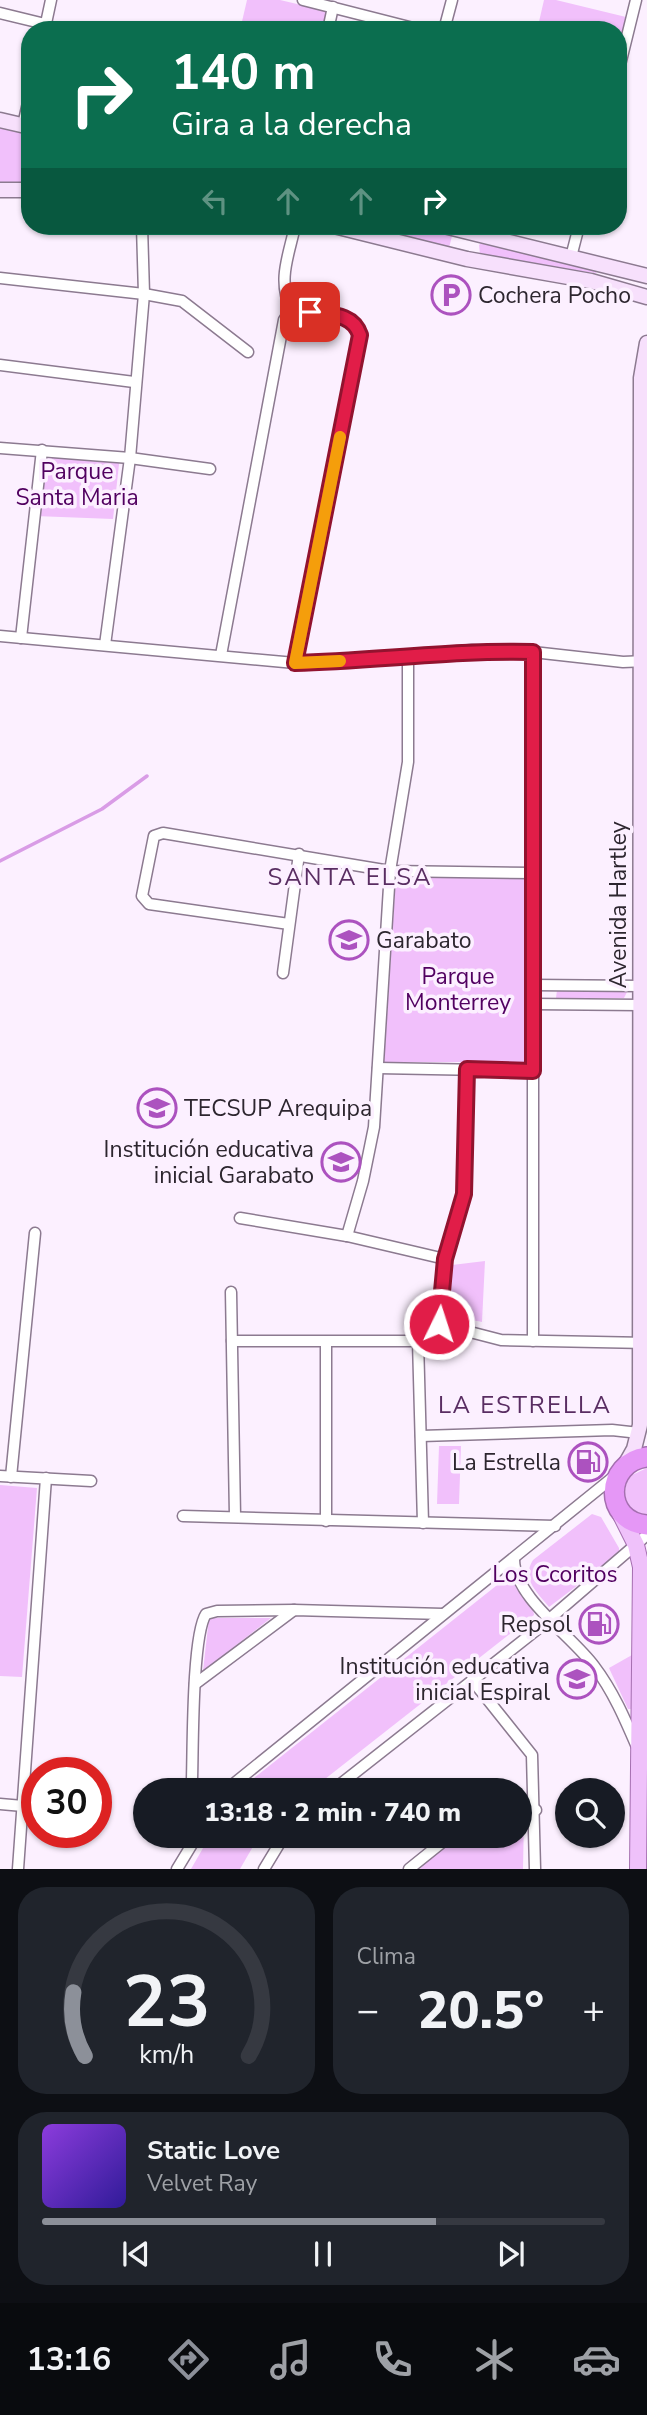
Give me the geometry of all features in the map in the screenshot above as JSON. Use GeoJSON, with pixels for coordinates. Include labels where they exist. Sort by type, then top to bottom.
{"type":"FeatureCollection","features":[{"type":"Feature","properties":{"kind":"highway"},"geometry":{"type":"LineString","coordinates":[[643,1440],[613,1493],[619,1511],[630,1521],[647,1525]]}},
{"type":"Feature","properties":{"kind":"main road"},"geometry":{"type":"LineString","coordinates":[[0,120],[21,125]]}},
{"type":"Feature","properties":{"kind":"main road"},"geometry":{"type":"LineString","coordinates":[[0,190],[21,190]]}},
{"type":"Feature","properties":{"kind":"main road"},"geometry":{"type":"LineString","coordinates":[[371,235],[467,258],[591,281],[647,297]]}},
{"type":"Feature","properties":{"kind":"main road"},"geometry":{"type":"LineString","coordinates":[[467,258],[472,235]]}},
{"type":"Feature","properties":{"kind":"main road"},"geometry":{"type":"LineString","coordinates":[[485,235],[647,276]]}},
{"type":"Feature","properties":{"kind":"main road","name":"Avenida Hartley"},"geometry":{"type":"LineString","coordinates":[[643,1440],[645,661],[641,378],[647,343]]}},
{"type":"Feature","properties":{"kind":"main road"},"geometry":{"type":"LineString","coordinates":[[619,1511],[642,1540],[638,1869]]}},
{"type":"Feature","properties":{"kind":"street"},"geometry":{"type":"LineString","coordinates":[[46,21],[51,0]]}},
{"type":"Feature","properties":{"kind":"street"},"geometry":{"type":"LineString","coordinates":[[303,0],[387,21]]}},
{"type":"Feature","properties":{"kind":"street"},"geometry":{"type":"LineString","coordinates":[[446,21],[452,0]]}},
{"type":"Feature","properties":{"kind":"street"},"geometry":{"type":"LineString","coordinates":[[627,36],[636,0]]}},
{"type":"Feature","properties":{"kind":"street"},"geometry":{"type":"LineString","coordinates":[[330,21],[333,7]]}},
{"type":"Feature","properties":{"kind":"street"},"geometry":{"type":"LineString","coordinates":[[0,13],[26,21]]}},
{"type":"Feature","properties":{"kind":"street"},"geometry":{"type":"LineString","coordinates":[[105,645],[130,458],[134,382],[144,293],[142,235]]}},
{"type":"Feature","properties":{"kind":"street"},"geometry":{"type":"LineString","coordinates":[[290,309],[285,297],[283,275],[293,235]]}},
{"type":"Feature","properties":{"kind":"street"},"geometry":{"type":"LineString","coordinates":[[571,257],[577,235]]}},
{"type":"Feature","properties":{"kind":"street"},"geometry":{"type":"LineString","coordinates":[[0,278],[144,293],[181,301],[248,352]]}},
{"type":"Feature","properties":{"kind":"street"},"geometry":{"type":"LineString","coordinates":[[221,655],[284,320],[290,309]]}},
{"type":"Feature","properties":{"kind":"street"},"geometry":{"type":"LineString","coordinates":[[290,309],[348,318],[357,325],[360,335],[295,663]]}},
{"type":"Feature","properties":{"kind":"street"},"geometry":{"type":"LineString","coordinates":[[0,365],[134,382]]}},
{"type":"Feature","properties":{"kind":"street"},"geometry":{"type":"LineString","coordinates":[[0,448],[130,458],[209,470]]}},
{"type":"Feature","properties":{"kind":"street"},"geometry":{"type":"LineString","coordinates":[[21,638],[41,450]]}},
{"type":"Feature","properties":{"kind":"street"},"geometry":{"type":"LineString","coordinates":[[0,636],[295,663],[472,650],[645,661]]}},
{"type":"Feature","properties":{"kind":"street"},"geometry":{"type":"LineString","coordinates":[[533,652],[533,1341]]}},
{"type":"Feature","properties":{"kind":"street"},"geometry":{"type":"LineString","coordinates":[[347,1236],[363,1181],[374,1127],[390,871],[408,762],[408,656]]}},
{"type":"Feature","properties":{"kind":"street"},"geometry":{"type":"LineString","coordinates":[[289,924],[149,904],[142,896],[154,836],[163,833],[390,871],[534,873]]}},
{"type":"Feature","properties":{"kind":"street"},"geometry":{"type":"LineString","coordinates":[[283,973],[299,854]]}},
{"type":"Feature","properties":{"kind":"street"},"geometry":{"type":"LineString","coordinates":[[533,985],[643,986]]}},
{"type":"Feature","properties":{"kind":"street"},"geometry":{"type":"LineString","coordinates":[[533,1004],[643,1006]]}},
{"type":"Feature","properties":{"kind":"street"},"geometry":{"type":"LineString","coordinates":[[378,1068],[533,1071]]}},
{"type":"Feature","properties":{"kind":"street"},"geometry":{"type":"LineString","coordinates":[[467,1069],[464,1194],[445,1259],[439,1324],[477,1336],[533,1341],[644,1343]]}},
{"type":"Feature","properties":{"kind":"street"},"geometry":{"type":"LineString","coordinates":[[240,1218],[347,1236],[445,1259]]}},
{"type":"Feature","properties":{"kind":"street"},"geometry":{"type":"LineString","coordinates":[[34,1233],[6,1476],[91,1481]]}},
{"type":"Feature","properties":{"kind":"street"},"geometry":{"type":"LineString","coordinates":[[231,1292],[235,1516]]}},
{"type":"Feature","properties":{"kind":"street"},"geometry":{"type":"LineString","coordinates":[[232,1341],[418,1341],[423,1523]]}},
{"type":"Feature","properties":{"kind":"street"},"geometry":{"type":"LineString","coordinates":[[326,1342],[326,1521]]}},
{"type":"Feature","properties":{"kind":"street"},"geometry":{"type":"LineString","coordinates":[[421,1436],[612,1430],[643,1440]]}},
{"type":"Feature","properties":{"kind":"street"},"geometry":{"type":"LineString","coordinates":[[241,1778],[630,1464]]}},
{"type":"Feature","properties":{"kind":"street"},"geometry":{"type":"LineString","coordinates":[[26,1757],[46,1478]]}},
{"type":"Feature","properties":{"kind":"street"},"geometry":{"type":"LineString","coordinates":[[183,1516],[555,1526]]}},
{"type":"Feature","properties":{"kind":"street"},"geometry":{"type":"LineString","coordinates":[[348,1778],[551,1619],[642,1540]]}},
{"type":"Feature","properties":{"kind":"street"},"geometry":{"type":"LineString","coordinates":[[514,1560],[517,1576],[551,1619],[573,1639],[595,1667],[623,1714],[638,1750]]}},
{"type":"Feature","properties":{"kind":"street"},"geometry":{"type":"LineString","coordinates":[[192,1778],[195,1684],[201,1624],[206,1614],[217,1611],[294,1609],[443,1614]]}},
{"type":"Feature","properties":{"kind":"street"},"geometry":{"type":"LineString","coordinates":[[195,1684],[294,1609]]}},
{"type":"Feature","properties":{"kind":"street"},"geometry":{"type":"LineString","coordinates":[[472,1680],[532,1755],[536,1810],[535,1869]]}},
{"type":"Feature","properties":{"kind":"street"},"geometry":{"type":"LineString","coordinates":[[0,1804],[21,1806]]}},
{"type":"Feature","properties":{"kind":"street"},"geometry":{"type":"LineString","coordinates":[[532,1810],[536,1810]]}},
{"type":"Feature","properties":{"kind":"street"},"geometry":{"type":"LineString","coordinates":[[18,1869],[21,1831]]}},
{"type":"Feature","properties":{"kind":"street"},"geometry":{"type":"LineString","coordinates":[[177,1869],[190,1848]]}},
{"type":"Feature","properties":{"kind":"street"},"geometry":{"type":"LineString","coordinates":[[264,1869],[277,1848]]}},
{"type":"Feature","properties":{"kind":"street"},"geometry":{"type":"LineString","coordinates":[[409,1869],[435,1848]]}},
{"type":"Feature","properties":{"kind":"green space"},"geometry":{"type":"Polygon","coordinates":[[[247,0],[280,0],[327,11],[324,21],[242,21],[247,0]]]}},
{"type":"Feature","properties":{"kind":"green space"},"geometry":{"type":"Polygon","coordinates":[[[544,0],[556,0],[626,17],[625,21],[539,21],[544,0]]]}},
{"type":"Feature","properties":{"kind":"green space"},"geometry":{"type":"Polygon","coordinates":[[[0,126],[21,131],[21,184],[0,184],[0,126]]]}},
{"type":"Feature","properties":{"kind":"green space"},"geometry":{"type":"Polygon","coordinates":[[[398,235],[448,235],[452,236],[449,248],[398,235]]]}},
{"type":"Feature","properties":{"kind":"green space"},"geometry":{"type":"Polygon","coordinates":[[[483,241],[597,271],[535,266],[480,254],[479,245],[483,241]]]}},
{"type":"Feature","properties":{"kind":"green space","name":"Parque Santa Maria"},"geometry":{"type":"Polygon","coordinates":[[[44,449],[120,455],[113,519],[35,516],[44,449]]]}},
{"type":"Feature","properties":{"kind":"green space","name":"Parque Monterrey"},"geometry":{"type":"Polygon","coordinates":[[[396,876],[528,877],[527,1062],[384,1062],[396,876]]]}},
{"type":"Feature","properties":{"kind":"green space"},"geometry":{"type":"Polygon","coordinates":[[[557,990],[627,992],[624,998],[556,998],[557,990]]]}},
{"type":"Feature","properties":{"kind":"green space"},"geometry":{"type":"Polygon","coordinates":[[[485,1261],[482,1322],[453,1316],[446,1300],[452,1265],[485,1261]]]}},
{"type":"Feature","properties":{"kind":"green space"},"geometry":{"type":"Polygon","coordinates":[[[439,1446],[461,1446],[459,1504],[437,1504],[439,1446]]]}},
{"type":"Feature","properties":{"kind":"green space"},"geometry":{"type":"Polygon","coordinates":[[[647,1468],[647,1515],[630,1506],[625,1489],[630,1476],[647,1468]]]}},
{"type":"Feature","properties":{"kind":"green space"},"geometry":{"type":"Polygon","coordinates":[[[0,1485],[37,1488],[22,1677],[0,1676],[0,1485]]]}},
{"type":"Feature","properties":{"kind":"green space","name":"Los Ccoritos"},"geometry":{"type":"Polygon","coordinates":[[[592,1514],[601,1517],[619,1548],[619,1554],[549,1607],[532,1585],[529,1573],[533,1560],[592,1514]]]}},
{"type":"Feature","properties":{"kind":"green space","name":"Los Ccoritos"},"geometry":{"type":"Polygon","coordinates":[[[506,1578],[515,1584],[531,1604],[534,1615],[326,1778],[254,1778],[506,1578]]]}},
{"type":"Feature","properties":{"kind":"green space"},"geometry":{"type":"Polygon","coordinates":[[[209,1618],[271,1618],[203,1671],[209,1618]]]}},
{"type":"Feature","properties":{"kind":"green space"},"geometry":{"type":"Polygon","coordinates":[[[632,1655],[633,1709],[628,1709],[609,1668],[632,1655]]]}},
{"type":"Feature","properties":{"kind":"green space"},"geometry":{"type":"Polygon","coordinates":[[[203,1848],[252,1848],[240,1869],[191,1869],[203,1848]]]}},
{"type":"Feature","properties":{"kind":"green space"},"geometry":{"type":"Polygon","coordinates":[[[443,1848],[523,1848],[523,1869],[420,1869],[443,1848]]]}},
{"type":"Feature","properties":{"kind":"waterway"},"geometry":{"type":"LineString","coordinates":[[0,861],[102,809],[147,776]]}},
{"type":"Feature","properties":{"kind":"slow traffic"},"geometry":{"type":"LineString","coordinates":[[340,437],[295,663],[340,661]]}},
{"type":"Feature","properties":{"kind":"place","name":"Cochera Pocho"},"geometry":{"type":"Point","coordinates":[451,295]}},
{"type":"Feature","properties":{"kind":"place","name":"Garabato"},"geometry":{"type":"Point","coordinates":[349,940]}},
{"type":"Feature","properties":{"kind":"place","name":"TECSUP Arequipa"},"geometry":{"type":"Point","coordinates":[157,1108]}},
{"type":"Feature","properties":{"kind":"place","name":"Institución educativa inicial Garabato"},"geometry":{"type":"Point","coordinates":[341,1162]}},
{"type":"Feature","properties":{"kind":"place","name":"La Estrella"},"geometry":{"type":"Point","coordinates":[588,1462]}},
{"type":"Feature","properties":{"kind":"place","name":"Repsol"},"geometry":{"type":"Point","coordinates":[599,1624]}},
{"type":"Feature","properties":{"kind":"place","name":"Institución educativa inicial Espiral"},"geometry":{"type":"Point","coordinates":[577,1679]}},
{"type":"Feature","properties":{"kind":"district","name":"SANTA ELSA"},"geometry":{"type":"Point","coordinates":[350,877]}},
{"type":"Feature","properties":{"kind":"district","name":"LA ESTRELLA"},"geometry":{"type":"Point","coordinates":[525,1405]}},
{"type":"Feature","properties":{"kind":"route"},"geometry":{"type":"LineString","coordinates":[[310,312],[348,318],[357,325],[360,335],[295,663],[353,661],[472,650],[533,652],[533,1071],[467,1069],[464,1194],[445,1259],[439,1324]]}}]}
